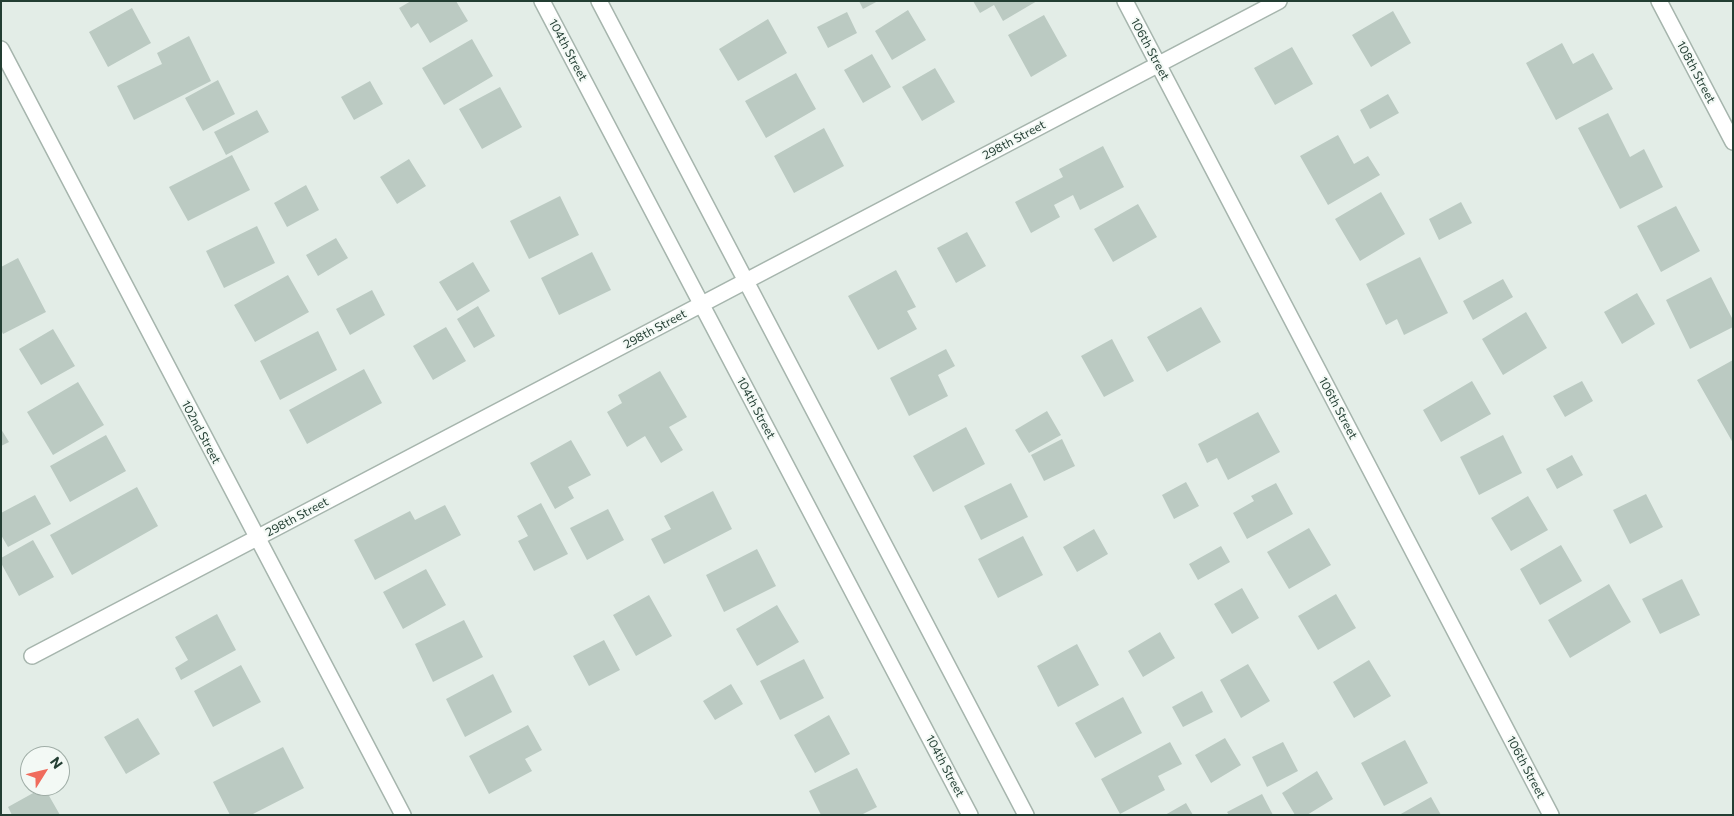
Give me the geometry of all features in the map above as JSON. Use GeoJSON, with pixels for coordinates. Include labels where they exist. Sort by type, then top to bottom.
{"type":"FeatureCollection","features":[{"type":"Feature","properties":{"kind":"street","name":"104th Street"},"geometry":{"type":"LineString","coordinates":[[542,1],[970,815]]}},
{"type":"Feature","properties":{"kind":"street"},"geometry":{"type":"LineString","coordinates":[[599,1],[746,281],[1020,813]]}},
{"type":"Feature","properties":{"kind":"street","name":"106th Street"},"geometry":{"type":"LineString","coordinates":[[1125,1],[1551,815]]}},
{"type":"Feature","properties":{"kind":"street","name":"298th Street"},"geometry":{"type":"LineString","coordinates":[[32,656],[1279,1]]}},
{"type":"Feature","properties":{"kind":"street","name":"108th Street"},"geometry":{"type":"LineString","coordinates":[[1659,1],[1733,142]]}},
{"type":"Feature","properties":{"kind":"street","name":"102nd Street"},"geometry":{"type":"LineString","coordinates":[[1,49],[403,815]]}},
{"type":"Feature","properties":{"kind":"building"},"geometry":{"type":"Polygon","coordinates":[[[411,1],[456,1],[468,21],[430,43],[418,23],[411,28],[399,8],[411,1]]]}},
{"type":"Feature","properties":{"kind":"building"},"geometry":{"type":"Polygon","coordinates":[[[859,1],[878,1],[863,9],[859,1]]]}},
{"type":"Feature","properties":{"kind":"building"},"geometry":{"type":"Polygon","coordinates":[[[973,1],[1037,1],[1003,21],[994,5],[980,13],[973,1]]]}},
{"type":"Feature","properties":{"kind":"building"},"geometry":{"type":"Polygon","coordinates":[[[132,8],[151,43],[108,67],[89,32],[132,8]]]}},
{"type":"Feature","properties":{"kind":"building"},"geometry":{"type":"Polygon","coordinates":[[[908,10],[926,40],[892,60],[875,31],[908,10]]]}},
{"type":"Feature","properties":{"kind":"building"},"geometry":{"type":"Polygon","coordinates":[[[1393,11],[1411,43],[1371,67],[1352,35],[1393,11]]]}},
{"type":"Feature","properties":{"kind":"building"},"geometry":{"type":"Polygon","coordinates":[[[847,12],[857,33],[828,48],[817,27],[847,12]]]}},
{"type":"Feature","properties":{"kind":"building"},"geometry":{"type":"Polygon","coordinates":[[[1044,15],[1067,56],[1031,77],[1008,35],[1044,15]]]}},
{"type":"Feature","properties":{"kind":"building"},"geometry":{"type":"Polygon","coordinates":[[[768,19],[787,53],[738,81],[719,49],[768,19]]]}},
{"type":"Feature","properties":{"kind":"building"},"geometry":{"type":"Polygon","coordinates":[[[189,36],[211,81],[134,120],[117,86],[162,64],[157,53],[189,36]]]}},
{"type":"Feature","properties":{"kind":"building"},"geometry":{"type":"Polygon","coordinates":[[[472,39],[493,76],[444,105],[422,68],[472,39]]]}},
{"type":"Feature","properties":{"kind":"building"},"geometry":{"type":"Polygon","coordinates":[[[1562,43],[1573,64],[1593,53],[1613,89],[1556,120],[1526,63],[1562,43]]]}},
{"type":"Feature","properties":{"kind":"building"},"geometry":{"type":"Polygon","coordinates":[[[1292,47],[1313,84],[1275,105],[1254,68],[1292,47]]]}},
{"type":"Feature","properties":{"kind":"building"},"geometry":{"type":"Polygon","coordinates":[[[872,54],[891,87],[863,103],[844,70],[872,54]]]}},
{"type":"Feature","properties":{"kind":"building"},"geometry":{"type":"Polygon","coordinates":[[[935,68],[955,102],[922,121],[902,87],[935,68]]]}},
{"type":"Feature","properties":{"kind":"building"},"geometry":{"type":"Polygon","coordinates":[[[796,73],[816,109],[766,138],[745,101],[796,73]]]}},
{"type":"Feature","properties":{"kind":"building"},"geometry":{"type":"Polygon","coordinates":[[[218,80],[235,114],[203,131],[185,98],[218,80]]]}},
{"type":"Feature","properties":{"kind":"building"},"geometry":{"type":"Polygon","coordinates":[[[370,81],[383,104],[354,120],[341,97],[370,81]]]}},
{"type":"Feature","properties":{"kind":"building"},"geometry":{"type":"Polygon","coordinates":[[[500,87],[522,127],[482,149],[459,109],[500,87]]]}},
{"type":"Feature","properties":{"kind":"building"},"geometry":{"type":"Polygon","coordinates":[[[1388,94],[1399,113],[1370,129],[1360,110],[1388,94]]]}},
{"type":"Feature","properties":{"kind":"building"},"geometry":{"type":"Polygon","coordinates":[[[257,110],[269,132],[226,155],[214,132],[257,110]]]}},
{"type":"Feature","properties":{"kind":"building"},"geometry":{"type":"Polygon","coordinates":[[[1608,113],[1630,157],[1644,149],[1663,187],[1620,209],[1578,128],[1608,113]]]}},
{"type":"Feature","properties":{"kind":"building"},"geometry":{"type":"Polygon","coordinates":[[[824,128],[844,166],[794,193],[774,156],[824,128]]]}},
{"type":"Feature","properties":{"kind":"building"},"geometry":{"type":"Polygon","coordinates":[[[1338,135],[1354,164],[1368,156],[1380,175],[1328,205],[1300,156],[1338,135]]]}},
{"type":"Feature","properties":{"kind":"building"},"geometry":{"type":"Polygon","coordinates":[[[1103,146],[1124,187],[1080,210],[1073,195],[1054,205],[1060,217],[1031,233],[1015,202],[1063,177],[1059,169],[1103,146]]]}},
{"type":"Feature","properties":{"kind":"building"},"geometry":{"type":"Polygon","coordinates":[[[232,155],[250,190],[188,221],[169,187],[232,155]]]}},
{"type":"Feature","properties":{"kind":"building"},"geometry":{"type":"Polygon","coordinates":[[[409,159],[426,186],[397,204],[380,177],[409,159]]]}},
{"type":"Feature","properties":{"kind":"building"},"geometry":{"type":"Polygon","coordinates":[[[306,185],[319,210],[287,227],[274,203],[306,185]]]}},
{"type":"Feature","properties":{"kind":"building"},"geometry":{"type":"Polygon","coordinates":[[[1381,192],[1405,234],[1360,261],[1335,219],[1381,192]]]}},
{"type":"Feature","properties":{"kind":"building"},"geometry":{"type":"Polygon","coordinates":[[[560,196],[579,235],[529,259],[510,221],[560,196]]]}},
{"type":"Feature","properties":{"kind":"building"},"geometry":{"type":"Polygon","coordinates":[[[1461,202],[1472,223],[1439,240],[1429,219],[1461,202]]]}},
{"type":"Feature","properties":{"kind":"building"},"geometry":{"type":"Polygon","coordinates":[[[1138,204],[1157,237],[1113,262],[1094,229],[1138,204]]]}},
{"type":"Feature","properties":{"kind":"building"},"geometry":{"type":"Polygon","coordinates":[[[1676,206],[1700,251],[1661,272],[1637,226],[1676,206]]]}},
{"type":"Feature","properties":{"kind":"building"},"geometry":{"type":"Polygon","coordinates":[[[257,226],[275,263],[224,288],[206,251],[257,226]]]}},
{"type":"Feature","properties":{"kind":"building"},"geometry":{"type":"Polygon","coordinates":[[[967,232],[986,266],[956,283],[937,248],[967,232]]]}},
{"type":"Feature","properties":{"kind":"building"},"geometry":{"type":"Polygon","coordinates":[[[336,238],[348,258],[318,276],[306,255],[336,238]]]}},
{"type":"Feature","properties":{"kind":"building"},"geometry":{"type":"Polygon","coordinates":[[[592,252],[611,290],[559,315],[541,278],[592,252]]]}},
{"type":"Feature","properties":{"kind":"building"},"geometry":{"type":"Polygon","coordinates":[[[1420,257],[1448,313],[1404,335],[1397,319],[1386,325],[1366,284],[1420,257]]]}},
{"type":"Feature","properties":{"kind":"building"},"geometry":{"type":"Polygon","coordinates":[[[18,258],[46,312],[3,334],[1,330],[1,267],[18,258]]]}},
{"type":"Feature","properties":{"kind":"building"},"geometry":{"type":"Polygon","coordinates":[[[473,262],[490,291],[457,311],[439,282],[473,262]]]}},
{"type":"Feature","properties":{"kind":"building"},"geometry":{"type":"Polygon","coordinates":[[[896,270],[916,307],[907,311],[917,329],[878,350],[848,296],[896,270]]]}},
{"type":"Feature","properties":{"kind":"building"},"geometry":{"type":"Polygon","coordinates":[[[288,275],[309,312],[255,342],[234,305],[288,275]]]}},
{"type":"Feature","properties":{"kind":"building"},"geometry":{"type":"Polygon","coordinates":[[[1711,277],[1733,320],[1733,327],[1690,349],[1666,300],[1711,277]]]}},
{"type":"Feature","properties":{"kind":"building"},"geometry":{"type":"Polygon","coordinates":[[[1503,279],[1513,297],[1473,320],[1463,301],[1503,279]]]}},
{"type":"Feature","properties":{"kind":"building"},"geometry":{"type":"Polygon","coordinates":[[[372,290],[385,315],[350,335],[336,309],[372,290]]]}},
{"type":"Feature","properties":{"kind":"building"},"geometry":{"type":"Polygon","coordinates":[[[1637,293],[1655,324],[1622,344],[1604,312],[1637,293]]]}},
{"type":"Feature","properties":{"kind":"building"},"geometry":{"type":"Polygon","coordinates":[[[478,306],[495,336],[474,348],[457,319],[478,306]]]}},
{"type":"Feature","properties":{"kind":"building"},"geometry":{"type":"Polygon","coordinates":[[[1201,307],[1221,342],[1167,372],[1147,337],[1201,307]]]}},
{"type":"Feature","properties":{"kind":"building"},"geometry":{"type":"Polygon","coordinates":[[[1526,312],[1547,348],[1503,375],[1482,339],[1526,312]]]}},
{"type":"Feature","properties":{"kind":"building"},"geometry":{"type":"Polygon","coordinates":[[[446,327],[466,361],[433,380],[413,346],[446,327]]]}},
{"type":"Feature","properties":{"kind":"building"},"geometry":{"type":"Polygon","coordinates":[[[53,329],[75,366],[41,385],[19,349],[53,329]]]}},
{"type":"Feature","properties":{"kind":"building"},"geometry":{"type":"Polygon","coordinates":[[[318,331],[337,370],[280,400],[260,361],[318,331]]]}},
{"type":"Feature","properties":{"kind":"building"},"geometry":{"type":"Polygon","coordinates":[[[1112,339],[1134,381],[1104,397],[1081,356],[1112,339]]]}},
{"type":"Feature","properties":{"kind":"building"},"geometry":{"type":"Polygon","coordinates":[[[946,349],[955,366],[938,375],[948,396],[909,416],[890,378],[946,349]]]}},
{"type":"Feature","properties":{"kind":"building"},"geometry":{"type":"Polygon","coordinates":[[[1733,360],[1733,443],[1697,380],[1733,360]]]}},
{"type":"Feature","properties":{"kind":"building"},"geometry":{"type":"Polygon","coordinates":[[[364,369],[382,403],[307,444],[289,410],[364,369]]]}},
{"type":"Feature","properties":{"kind":"building"},"geometry":{"type":"Polygon","coordinates":[[[660,371],[687,417],[669,427],[683,450],[661,463],[645,436],[627,447],[607,412],[622,403],[618,395],[660,371]]]}},
{"type":"Feature","properties":{"kind":"building"},"geometry":{"type":"Polygon","coordinates":[[[1472,381],[1491,414],[1441,442],[1423,410],[1472,381]]]}},
{"type":"Feature","properties":{"kind":"building"},"geometry":{"type":"Polygon","coordinates":[[[1582,381],[1593,401],[1565,417],[1553,396],[1582,381]]]}},
{"type":"Feature","properties":{"kind":"building"},"geometry":{"type":"Polygon","coordinates":[[[78,382],[104,425],[53,455],[27,412],[78,382]]]}},
{"type":"Feature","properties":{"kind":"building"},"geometry":{"type":"Polygon","coordinates":[[[1047,411],[1061,435],[1029,453],[1015,430],[1047,411]]]}},
{"type":"Feature","properties":{"kind":"building"},"geometry":{"type":"Polygon","coordinates":[[[1258,412],[1280,452],[1228,480],[1217,458],[1207,463],[1198,444],[1258,412]]]}},
{"type":"Feature","properties":{"kind":"building"},"geometry":{"type":"Polygon","coordinates":[[[966,427],[985,464],[933,492],[913,456],[966,427]]]}},
{"type":"Feature","properties":{"kind":"building"},"geometry":{"type":"Polygon","coordinates":[[[1,429],[9,442],[1,446],[1,429]]]}},
{"type":"Feature","properties":{"kind":"building"},"geometry":{"type":"Polygon","coordinates":[[[106,435],[126,471],[70,502],[50,466],[106,435]]]}},
{"type":"Feature","properties":{"kind":"building"},"geometry":{"type":"Polygon","coordinates":[[[1503,435],[1522,473],[1479,495],[1460,457],[1503,435]]]}},
{"type":"Feature","properties":{"kind":"building"},"geometry":{"type":"Polygon","coordinates":[[[1062,439],[1075,466],[1044,481],[1031,455],[1062,439]]]}},
{"type":"Feature","properties":{"kind":"building"},"geometry":{"type":"Polygon","coordinates":[[[571,440],[591,475],[568,487],[574,498],[555,509],[530,463],[571,440]]]}},
{"type":"Feature","properties":{"kind":"building"},"geometry":{"type":"Polygon","coordinates":[[[1572,455],[1583,475],[1557,489],[1546,469],[1572,455]]]}},
{"type":"Feature","properties":{"kind":"building"},"geometry":{"type":"Polygon","coordinates":[[[1186,482],[1199,506],[1174,519],[1162,495],[1186,482]]]}},
{"type":"Feature","properties":{"kind":"building"},"geometry":{"type":"Polygon","coordinates":[[[1011,483],[1028,517],[981,540],[964,506],[1011,483]]]}},
{"type":"Feature","properties":{"kind":"building"},"geometry":{"type":"Polygon","coordinates":[[[1276,483],[1293,514],[1247,539],[1233,513],[1254,501],[1251,496],[1276,483]]]}},
{"type":"Feature","properties":{"kind":"building"},"geometry":{"type":"Polygon","coordinates":[[[137,487],[158,526],[72,575],[50,535],[137,487]]]}},
{"type":"Feature","properties":{"kind":"building"},"geometry":{"type":"Polygon","coordinates":[[[713,491],[732,529],[664,564],[651,539],[671,529],[664,516],[713,491]]]}},
{"type":"Feature","properties":{"kind":"building"},"geometry":{"type":"Polygon","coordinates":[[[1646,494],[1663,527],[1630,544],[1613,510],[1646,494]]]}},
{"type":"Feature","properties":{"kind":"building"},"geometry":{"type":"Polygon","coordinates":[[[35,495],[51,524],[8,547],[1,535],[1,513],[35,495]]]}},
{"type":"Feature","properties":{"kind":"building"},"geometry":{"type":"Polygon","coordinates":[[[1528,496],[1548,530],[1511,551],[1491,518],[1528,496]]]}},
{"type":"Feature","properties":{"kind":"building"},"geometry":{"type":"Polygon","coordinates":[[[541,503],[568,554],[534,571],[518,541],[528,536],[517,516],[541,503]]]}},
{"type":"Feature","properties":{"kind":"building"},"geometry":{"type":"Polygon","coordinates":[[[445,505],[461,535],[375,580],[354,540],[410,511],[415,520],[445,505]]]}},
{"type":"Feature","properties":{"kind":"building"},"geometry":{"type":"Polygon","coordinates":[[[608,509],[624,540],[587,560],[570,528],[608,509]]]}},
{"type":"Feature","properties":{"kind":"building"},"geometry":{"type":"Polygon","coordinates":[[[1309,528],[1331,565],[1289,589],[1267,552],[1309,528]]]}},
{"type":"Feature","properties":{"kind":"building"},"geometry":{"type":"Polygon","coordinates":[[[1094,529],[1108,554],[1077,572],[1063,547],[1094,529]]]}},
{"type":"Feature","properties":{"kind":"building"},"geometry":{"type":"Polygon","coordinates":[[[1023,536],[1043,575],[998,598],[978,559],[1023,536]]]}},
{"type":"Feature","properties":{"kind":"building"},"geometry":{"type":"Polygon","coordinates":[[[33,540],[54,577],[19,596],[1,563],[1,558],[33,540]]]}},
{"type":"Feature","properties":{"kind":"building"},"geometry":{"type":"Polygon","coordinates":[[[1561,545],[1582,581],[1540,605],[1520,569],[1561,545]]]}},
{"type":"Feature","properties":{"kind":"building"},"geometry":{"type":"Polygon","coordinates":[[[1221,546],[1230,562],[1198,580],[1189,564],[1221,546]]]}},
{"type":"Feature","properties":{"kind":"building"},"geometry":{"type":"Polygon","coordinates":[[[757,549],[776,586],[724,612],[706,575],[757,549]]]}},
{"type":"Feature","properties":{"kind":"building"},"geometry":{"type":"Polygon","coordinates":[[[426,569],[446,605],[403,629],[383,592],[426,569]]]}},
{"type":"Feature","properties":{"kind":"building"},"geometry":{"type":"Polygon","coordinates":[[[1682,579],[1700,615],[1660,634],[1642,599],[1682,579]]]}},
{"type":"Feature","properties":{"kind":"building"},"geometry":{"type":"Polygon","coordinates":[[[1609,584],[1631,622],[1570,658],[1548,620],[1609,584]]]}},
{"type":"Feature","properties":{"kind":"building"},"geometry":{"type":"Polygon","coordinates":[[[1242,588],[1259,618],[1232,634],[1214,604],[1242,588]]]}},
{"type":"Feature","properties":{"kind":"building"},"geometry":{"type":"Polygon","coordinates":[[[1336,594],[1356,628],[1318,650],[1298,616],[1336,594]]]}},
{"type":"Feature","properties":{"kind":"building"},"geometry":{"type":"Polygon","coordinates":[[[649,595],[672,636],[636,656],[613,615],[649,595]]]}},
{"type":"Feature","properties":{"kind":"building"},"geometry":{"type":"Polygon","coordinates":[[[777,605],[799,642],[757,666],[736,629],[777,605]]]}},
{"type":"Feature","properties":{"kind":"building"},"geometry":{"type":"Polygon","coordinates":[[[217,614],[236,650],[181,680],[175,668],[188,660],[175,637],[217,614]]]}},
{"type":"Feature","properties":{"kind":"building"},"geometry":{"type":"Polygon","coordinates":[[[464,620],[483,657],[433,682],[415,644],[464,620]]]}},
{"type":"Feature","properties":{"kind":"building"},"geometry":{"type":"Polygon","coordinates":[[[1160,632],[1175,658],[1143,677],[1128,651],[1160,632]]]}},
{"type":"Feature","properties":{"kind":"building"},"geometry":{"type":"Polygon","coordinates":[[[604,640],[620,670],[589,686],[573,656],[604,640]]]}},
{"type":"Feature","properties":{"kind":"building"},"geometry":{"type":"Polygon","coordinates":[[[1077,644],[1099,685],[1058,707],[1037,666],[1077,644]]]}},
{"type":"Feature","properties":{"kind":"building"},"geometry":{"type":"Polygon","coordinates":[[[804,659],[824,698],[780,720],[760,681],[804,659]]]}},
{"type":"Feature","properties":{"kind":"building"},"geometry":{"type":"Polygon","coordinates":[[[1369,660],[1391,696],[1354,718],[1333,682],[1369,660]]]}},
{"type":"Feature","properties":{"kind":"building"},"geometry":{"type":"Polygon","coordinates":[[[1248,664],[1270,701],[1241,718],[1220,680],[1248,664]]]}},
{"type":"Feature","properties":{"kind":"building"},"geometry":{"type":"Polygon","coordinates":[[[241,665],[261,702],[213,727],[194,691],[241,665]]]}},
{"type":"Feature","properties":{"kind":"building"},"geometry":{"type":"Polygon","coordinates":[[[493,674],[512,712],[465,737],[446,699],[493,674]]]}},
{"type":"Feature","properties":{"kind":"building"},"geometry":{"type":"Polygon","coordinates":[[[731,684],[743,704],[715,720],[703,701],[731,684]]]}},
{"type":"Feature","properties":{"kind":"building"},"geometry":{"type":"Polygon","coordinates":[[[1202,691],[1213,712],[1183,727],[1172,707],[1202,691]]]}},
{"type":"Feature","properties":{"kind":"building"},"geometry":{"type":"Polygon","coordinates":[[[1123,697],[1142,733],[1095,758],[1075,723],[1123,697]]]}},
{"type":"Feature","properties":{"kind":"building"},"geometry":{"type":"Polygon","coordinates":[[[829,715],[850,754],[815,773],[794,735],[829,715]]]}},
{"type":"Feature","properties":{"kind":"building"},"geometry":{"type":"Polygon","coordinates":[[[138,718],[160,754],[126,774],[104,737],[138,718]]]}},
{"type":"Feature","properties":{"kind":"building"},"geometry":{"type":"Polygon","coordinates":[[[528,725],[542,750],[525,759],[532,771],[489,794],[469,756],[528,725]]]}},
{"type":"Feature","properties":{"kind":"building"},"geometry":{"type":"Polygon","coordinates":[[[1225,738],[1241,765],[1211,783],[1195,755],[1225,738]]]}},
{"type":"Feature","properties":{"kind":"building"},"geometry":{"type":"Polygon","coordinates":[[[1405,740],[1428,783],[1384,806],[1361,763],[1405,740]]]}},
{"type":"Feature","properties":{"kind":"building"},"geometry":{"type":"Polygon","coordinates":[[[1170,742],[1182,764],[1158,776],[1165,790],[1120,814],[1101,779],[1170,742]]]}},
{"type":"Feature","properties":{"kind":"building"},"geometry":{"type":"Polygon","coordinates":[[[1283,742],[1298,771],[1267,787],[1252,757],[1283,742]]]}},
{"type":"Feature","properties":{"kind":"building"},"geometry":{"type":"Polygon","coordinates":[[[283,747],[304,788],[251,815],[230,815],[213,782],[283,747]]]}},
{"type":"Feature","properties":{"kind":"building"},"geometry":{"type":"Polygon","coordinates":[[[857,768],[877,807],[861,815],[821,815],[809,791],[857,768]]]}},
{"type":"Feature","properties":{"kind":"building"},"geometry":{"type":"Polygon","coordinates":[[[1317,771],[1333,799],[1307,815],[1295,815],[1282,793],[1317,771]]]}},
{"type":"Feature","properties":{"kind":"building"},"geometry":{"type":"Polygon","coordinates":[[[1262,794],[1273,815],[1229,815],[1227,812],[1262,794]]]}},
{"type":"Feature","properties":{"kind":"building"},"geometry":{"type":"Polygon","coordinates":[[[28,796],[49,796],[60,815],[12,815],[8,807],[28,796]]]}},
{"type":"Feature","properties":{"kind":"building"},"geometry":{"type":"Polygon","coordinates":[[[1431,797],[1441,815],[1399,815],[1431,797]]]}},
{"type":"Feature","properties":{"kind":"building"},"geometry":{"type":"Polygon","coordinates":[[[1186,803],[1193,815],[1165,815],[1186,803]]]}}]}
